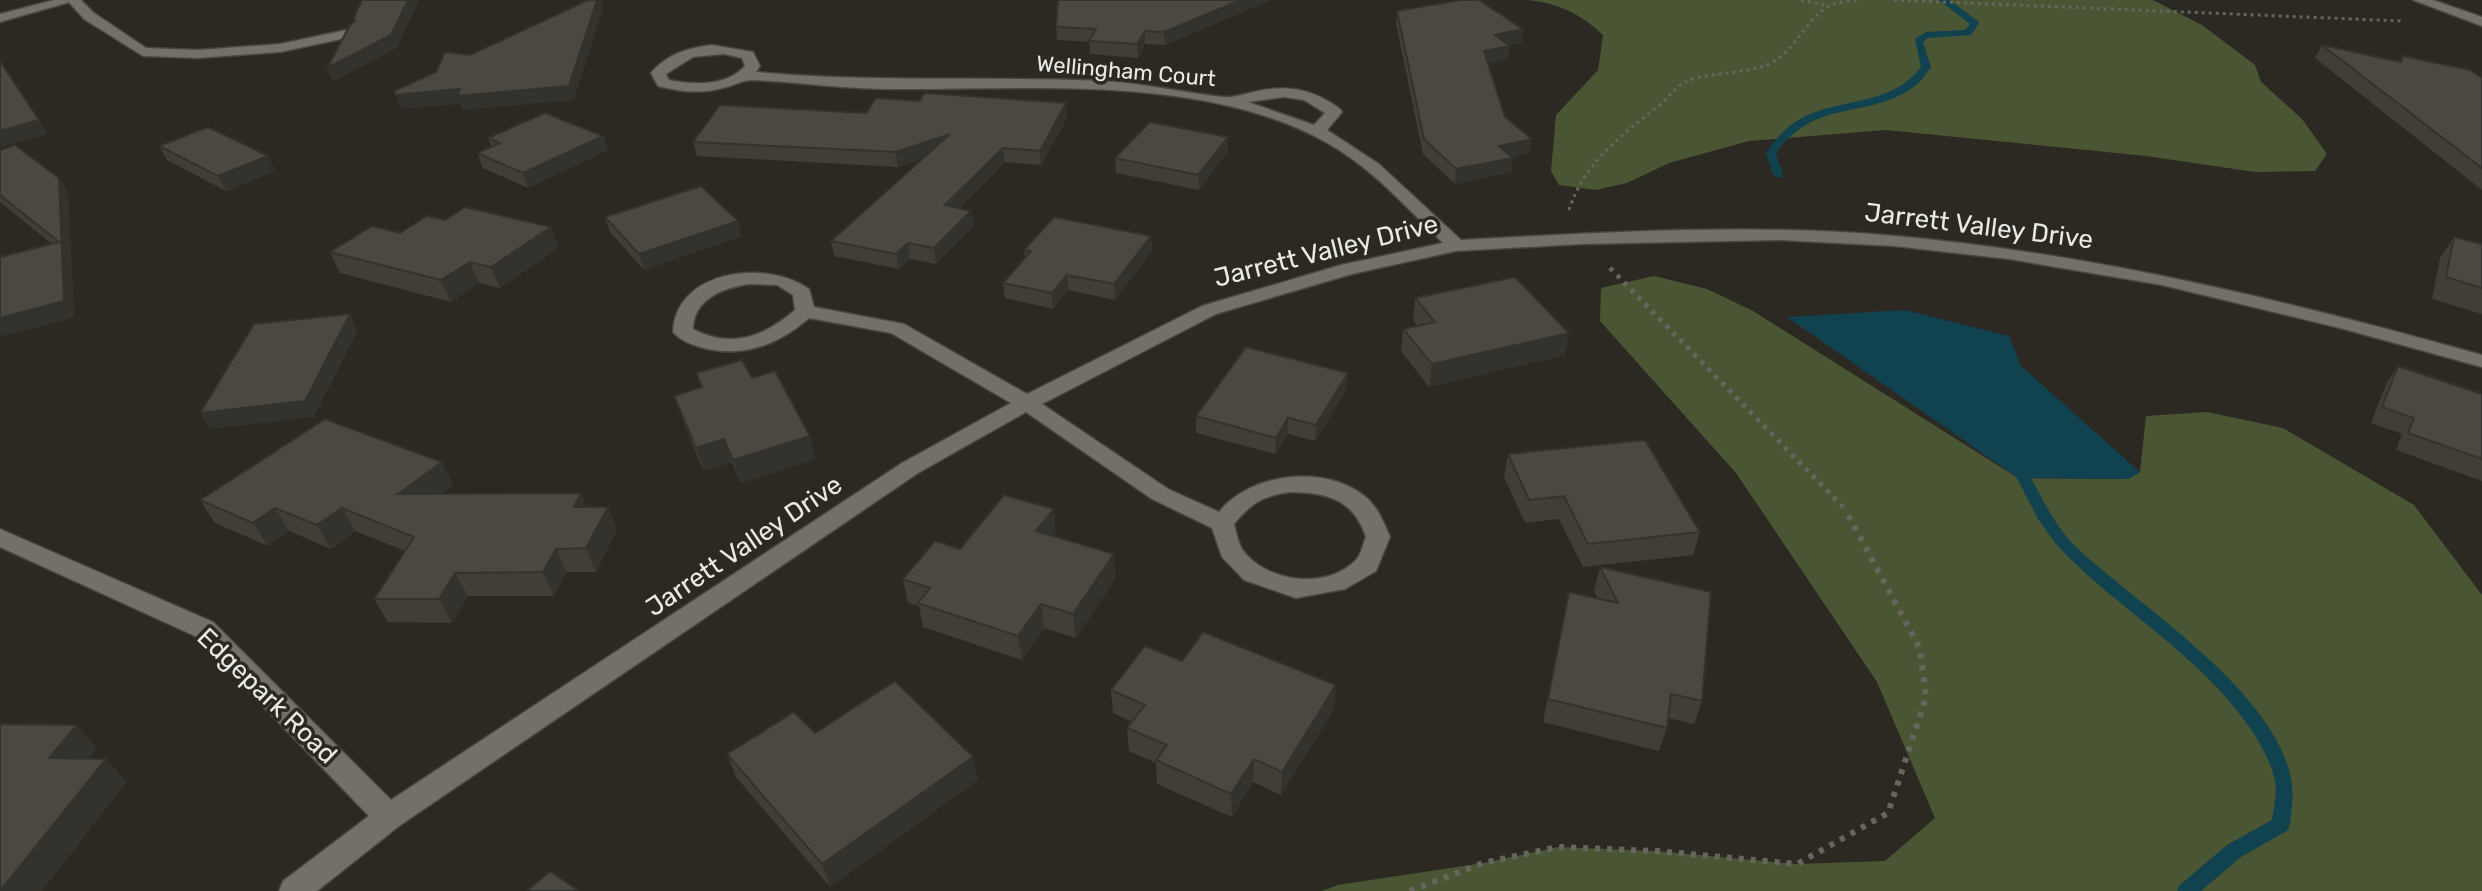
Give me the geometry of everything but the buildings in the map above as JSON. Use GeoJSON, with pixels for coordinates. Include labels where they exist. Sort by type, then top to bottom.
{"type":"FeatureCollection","features":[{"type":"Feature","properties":{"kind":"street"},"geometry":{"type":"LineString","coordinates":[[0,18],[72,0],[89,16],[143,52],[198,54],[280,48],[351,33]]}},
{"type":"Feature","properties":{"kind":"street"},"geometry":{"type":"LineString","coordinates":[[2420,0],[2482,22]]}},
{"type":"Feature","properties":{"kind":"street","name":"Wellingham Court"},"geometry":{"type":"LineString","coordinates":[[745,75],[753,66],[748,55],[730,49],[707,49],[683,55],[658,73],[663,83],[684,89],[710,88],[745,75],[793,82],[1078,85],[1173,93],[1230,102],[1317,132],[1365,161],[1456,246]]}},
{"type":"Feature","properties":{"kind":"street"},"geometry":{"type":"LineString","coordinates":[[1230,102],[1276,90],[1317,96],[1334,112],[1317,132]]}},
{"type":"Feature","properties":{"kind":"street","name":"Jarrett Valley Drive"},"geometry":{"type":"LineString","coordinates":[[294,891],[389,817],[910,468],[1027,403],[1209,310],[1348,269],[1456,246],[1582,239],[1780,235],[1894,241],[2009,254],[2162,279],[2346,323],[2482,361]]}},
{"type":"Feature","properties":{"kind":"street"},"geometry":{"type":"LineString","coordinates":[[805,312],[802,293],[781,280],[750,278],[716,285],[692,300],[681,321],[683,332],[703,345],[732,347],[764,341],[790,326],[805,312],[837,315],[897,328],[1027,403],[1160,494],[1222,523],[1230,551],[1253,574],[1296,589],[1336,583],[1367,565],[1378,537],[1368,513],[1342,493],[1307,483],[1274,487],[1243,499],[1222,523]]}},
{"type":"Feature","properties":{"kind":"street","name":"Edgepark Road"},"geometry":{"type":"LineString","coordinates":[[0,537],[204,629],[389,817]]}},
{"type":"Feature","properties":{"kind":"path"},"geometry":{"type":"LineString","coordinates":[[1801,0],[1828,6],[1857,0]]}},
{"type":"Feature","properties":{"kind":"path"},"geometry":{"type":"LineString","coordinates":[[1894,0],[2403,22]]}},
{"type":"Feature","properties":{"kind":"path"},"geometry":{"type":"LineString","coordinates":[[1410,891],[1483,863],[1558,847],[1657,851],[1797,864],[1888,813],[1926,698],[1920,649],[1849,513],[1582,239],[1570,221],[1572,200],[1597,160],[1626,129],[1690,79],[1760,67],[1774,61],[1789,50],[1828,6]]}},
{"type":"Feature","properties":{"kind":"green space"},"geometry":{"type":"Polygon","coordinates":[[[1528,0],[2153,0],[2202,25],[2255,65],[2261,82],[2302,119],[2327,154],[2315,171],[2255,172],[2146,156],[1886,130],[1749,141],[1669,163],[1627,183],[1596,190],[1559,185],[1551,171],[1556,115],[1598,70],[1603,35],[1568,11],[1528,0]]]}},
{"type":"Feature","properties":{"kind":"green space"},"geometry":{"type":"Polygon","coordinates":[[[1654,276],[1707,289],[1753,311],[2018,478],[2128,479],[2140,472],[2146,416],[2207,412],[2283,428],[2414,505],[2482,595],[2482,891],[1322,891],[1338,885],[1483,863],[1558,847],[1657,851],[1796,864],[1885,861],[1935,818],[1877,682],[1736,473],[1600,321],[1601,288],[1654,276]]]}},
{"type":"Feature","properties":{"kind":"water"},"geometry":{"type":"Polygon","coordinates":[[[1905,310],[2009,336],[2021,366],[2140,472],[2128,479],[2018,478],[1787,317],[1905,310]]]}},
{"type":"Feature","properties":{"kind":"waterway"},"geometry":{"type":"LineString","coordinates":[[1778,175],[1771,153],[1786,133],[1805,120],[1897,93],[1914,83],[1926,67],[1918,41],[1926,35],[1968,33],[1975,23],[1943,0]]}},
{"type":"Feature","properties":{"kind":"waterway"},"geometry":{"type":"LineString","coordinates":[[2015,461],[2061,540],[2221,682],[2248,712],[2269,743],[2283,775],[2281,824],[2234,851],[2187,891]]}}]}
